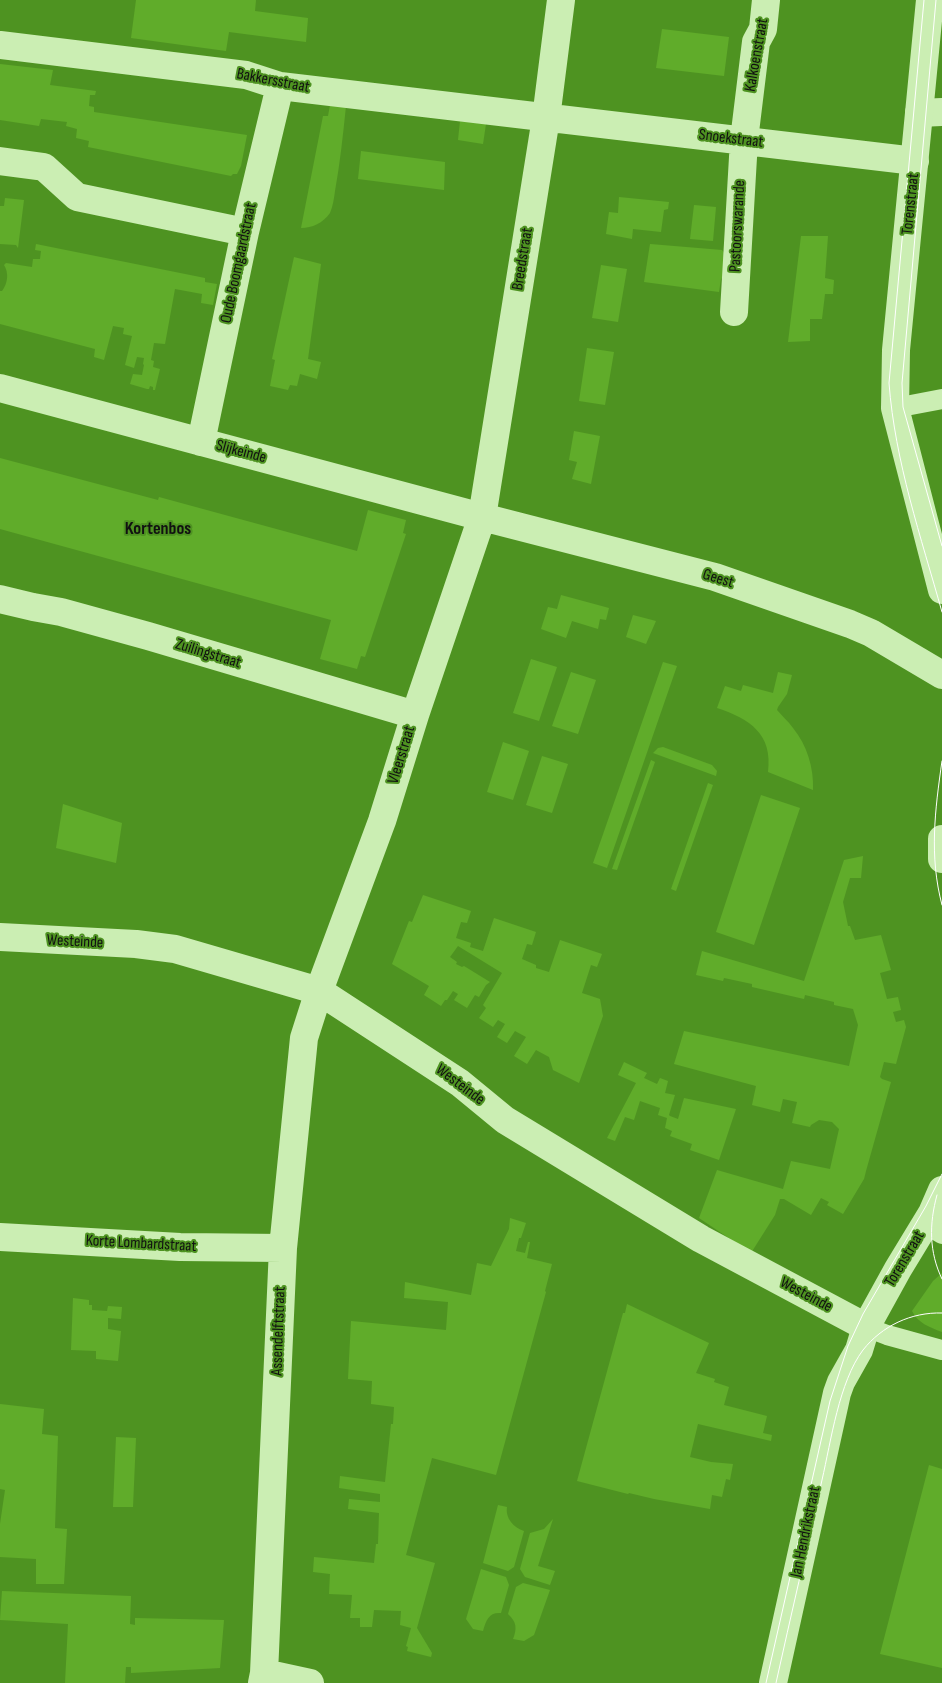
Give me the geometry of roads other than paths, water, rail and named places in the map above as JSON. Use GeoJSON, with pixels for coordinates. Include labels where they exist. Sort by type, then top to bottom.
{"type":"FeatureCollection","features":[{"type":"Feature","properties":{"kind":"street","name":"Breedstraat"},"geometry":{"type":"LineString","coordinates":[[482,517],[546,118],[561,0]]}},
{"type":"Feature","properties":{"kind":"street","name":"Kalkoenstraat"},"geometry":{"type":"LineString","coordinates":[[744,140],[756,42],[763,28],[766,0]]}},
{"type":"Feature","properties":{"kind":"street","name":"Torenstraat"},"geometry":{"type":"LineString","coordinates":[[930,0],[934,112],[915,161],[896,350],[895,408],[942,590]]}},
{"type":"Feature","properties":{"kind":"street","name":"Bakkersstraat"},"geometry":{"type":"LineString","coordinates":[[0,45],[246,75],[280,86],[546,118]]}},
{"type":"Feature","properties":{"kind":"street","name":"Oude Boomgaardstraat"},"geometry":{"type":"LineString","coordinates":[[202,442],[245,232],[280,86]]}},
{"type":"Feature","properties":{"kind":"street","name":"Snoekstraat"},"geometry":{"type":"LineString","coordinates":[[546,118],[915,161]]}},
{"type":"Feature","properties":{"kind":"street","name":"Pastoorswarande"},"geometry":{"type":"LineString","coordinates":[[734,312],[744,140]]}},
{"type":"Feature","properties":{"kind":"street"},"geometry":{"type":"LineString","coordinates":[[0,161],[44,167],[77,197],[245,232]]}},
{"type":"Feature","properties":{"kind":"street","name":"Slijkeinde"},"geometry":{"type":"LineString","coordinates":[[0,388],[482,517]]}},
{"type":"Feature","properties":{"kind":"street"},"geometry":{"type":"LineString","coordinates":[[895,408],[942,399]]}},
{"type":"Feature","properties":{"kind":"street","name":"Geest"},"geometry":{"type":"LineString","coordinates":[[482,517],[715,577],[871,633],[942,675]]}},
{"type":"Feature","properties":{"kind":"street","name":"Vleerstraat"},"geometry":{"type":"LineString","coordinates":[[319,991],[382,821],[415,715],[482,517]]}},
{"type":"Feature","properties":{"kind":"street","name":"Zuilingstraat"},"geometry":{"type":"LineString","coordinates":[[0,599],[61,612],[148,636],[415,715]]}},
{"type":"Feature","properties":{"kind":"street"},"geometry":{"type":"LineString","coordinates":[[942,838],[942,859]]}},
{"type":"Feature","properties":{"kind":"street","name":"Westeinde"},"geometry":{"type":"LineString","coordinates":[[0,937],[136,944],[175,949],[319,991],[460,1083],[505,1120],[701,1239],[876,1331]]}},
{"type":"Feature","properties":{"kind":"street","name":"Assendelftstraat"},"geometry":{"type":"LineString","coordinates":[[263,1678],[283,1248],[304,1038],[319,991]]}},
{"type":"Feature","properties":{"kind":"street","name":"Torenstraat"},"geometry":{"type":"LineString","coordinates":[[876,1331],[934,1229],[932,1213],[942,1190]]}},
{"type":"Feature","properties":{"kind":"street","name":"Korte Lombardstraat"},"geometry":{"type":"LineString","coordinates":[[0,1237],[180,1247],[283,1248]]}},
{"type":"Feature","properties":{"kind":"street"},"geometry":{"type":"LineString","coordinates":[[876,1331],[942,1350]]}},
{"type":"Feature","properties":{"kind":"street","name":"Jan Hendrikstraat"},"geometry":{"type":"LineString","coordinates":[[773,1683],[841,1382],[842,1368],[854,1340],[876,1331]]}},
{"type":"Feature","properties":{"kind":"street"},"geometry":{"type":"LineString","coordinates":[[263,1678],[310,1683]]}},
{"type":"Feature","properties":{"kind":"tram line"},"geometry":{"type":"LineString","coordinates":[[924,0],[889,383],[892,412],[903,470],[942,612]]}},
{"type":"Feature","properties":{"kind":"tram line"},"geometry":{"type":"LineString","coordinates":[[936,0],[902,383],[903,407],[942,546]]}},
{"type":"Feature","properties":{"kind":"tram line"},"geometry":{"type":"LineString","coordinates":[[942,761],[935,815],[934,851],[942,905]]}},
{"type":"Feature","properties":{"kind":"tram line"},"geometry":{"type":"LineString","coordinates":[[766,1683],[830,1401],[848,1346],[863,1314],[926,1206],[942,1174]]}},
{"type":"Feature","properties":{"kind":"tram line"},"geometry":{"type":"LineString","coordinates":[[937,1195],[934,1206],[932,1238],[935,1259],[942,1279]]}},
{"type":"Feature","properties":{"kind":"tram line"},"geometry":{"type":"LineString","coordinates":[[776,1683],[837,1412],[848,1378],[863,1350],[888,1327],[919,1315],[942,1313]]}},
{"type":"Feature","properties":{"kind":"district","name":"Kortenbos"},"geometry":{"type":"Point","coordinates":[158,529]}}]}
